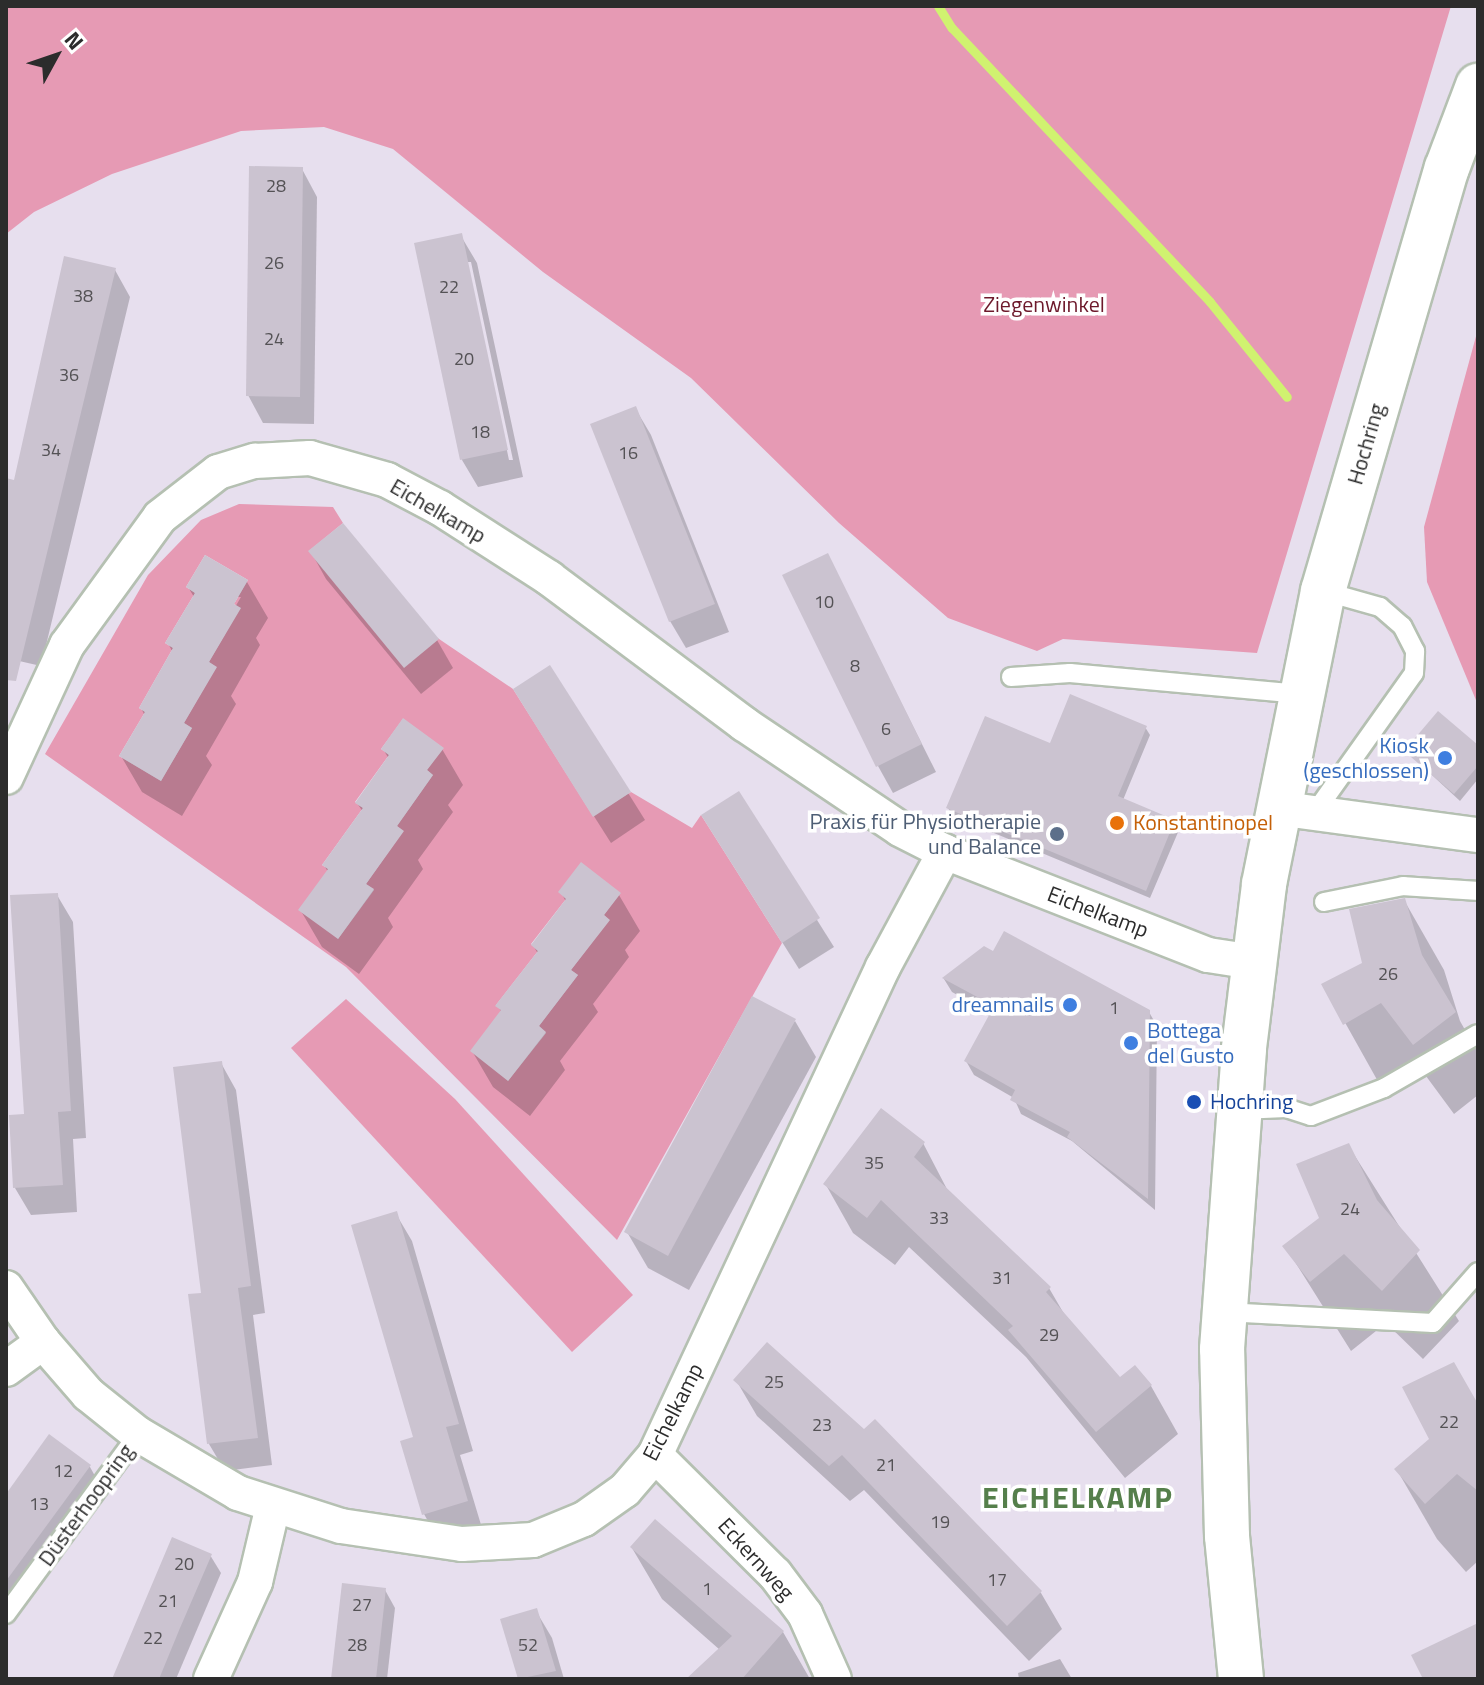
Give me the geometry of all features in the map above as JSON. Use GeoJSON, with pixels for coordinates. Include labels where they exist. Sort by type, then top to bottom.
{"type":"FeatureCollection","features":[{"type":"Feature","properties":{"kind":"street","name":"Hochring"},"geometry":{"type":"LineString","coordinates":[[1241,1679],[1227,1536],[1224,1312],[1254,962],[1295,812],[1300,694],[1323,591],[1447,168],[1478,86]]}},
{"type":"Feature","properties":{"kind":"street","name":"Eichelkamp"},"geometry":{"type":"LineString","coordinates":[[6,777],[67,645],[160,517],[218,472],[255,461],[310,458],[387,480],[440,508],[549,578],[829,785],[945,852],[1208,955],[1254,962]]}},
{"type":"Feature","properties":{"kind":"street"},"geometry":{"type":"LineString","coordinates":[[1295,812],[1478,835]]}},
{"type":"Feature","properties":{"kind":"street","name":"Eichelkamp"},"geometry":{"type":"LineString","coordinates":[[6,1288],[43,1342],[88,1394],[138,1434],[191,1469],[273,1506],[401,1539],[462,1544],[533,1540],[584,1519],[625,1490],[655,1455],[883,967],[945,852]]}},
{"type":"Feature","properties":{"kind":"street"},"geometry":{"type":"LineString","coordinates":[[6,1369],[43,1342]]}},
{"type":"Feature","properties":{"kind":"street","name":"Eckernweg"},"geometry":{"type":"LineString","coordinates":[[655,1455],[775,1574],[805,1614],[834,1679]]}},
{"type":"Feature","properties":{"kind":"street"},"geometry":{"type":"LineString","coordinates":[[211,1679],[255,1582],[273,1506]]}},
{"type":"Feature","properties":{"kind":"lane"},"geometry":{"type":"LineString","coordinates":[[1295,812],[1414,673],[1415,651],[1402,626],[1380,607],[1323,591]]}},
{"type":"Feature","properties":{"kind":"lane"},"geometry":{"type":"LineString","coordinates":[[1011,677],[1070,673],[1300,694]]}},
{"type":"Feature","properties":{"kind":"lane"},"geometry":{"type":"LineString","coordinates":[[1324,902],[1403,886],[1478,891]]}},
{"type":"Feature","properties":{"kind":"lane"},"geometry":{"type":"LineString","coordinates":[[1240,1110],[1286,1108],[1311,1116],[1384,1088],[1478,1034]]}},
{"type":"Feature","properties":{"kind":"lane"},"geometry":{"type":"LineString","coordinates":[[1224,1312],[1433,1323],[1478,1272]]}},
{"type":"Feature","properties":{"kind":"lane","name":"Düsterhoopring"},"geometry":{"type":"LineString","coordinates":[[6,1614],[138,1434]]}},
{"type":"Feature","properties":{"kind":"green space","name":"Ziegenwinkel"},"geometry":{"type":"Polygon","coordinates":[[[6,6],[1451,6],[1257,653],[1063,639],[1037,651],[948,618],[839,523],[691,378],[543,272],[393,149],[324,127],[241,131],[112,174],[34,212],[6,234],[6,6]]]}},
{"type":"Feature","properties":{"kind":"green space"},"geometry":{"type":"Polygon","coordinates":[[[1478,329],[1478,705],[1427,582],[1424,527],[1478,329]]]}},
{"type":"Feature","properties":{"kind":"green space"},"geometry":{"type":"Polygon","coordinates":[[[239,504],[333,507],[343,523],[309,551],[513,689],[593,816],[631,792],[692,828],[701,815],[782,943],[617,1240],[346,967],[45,754],[148,575],[201,520],[239,504]],[[205,555],[186,587],[195,593],[165,643],[173,648],[139,708],[145,712],[119,756],[161,781],[192,728],[184,723],[216,667],[209,662],[240,608],[234,604],[248,580],[205,555]],[[403,719],[381,749],[389,755],[355,802],[363,808],[322,865],[328,869],[338,939],[374,890],[366,884],[403,831],[397,826],[433,775],[427,770],[443,748],[403,719]],[[620,893],[566,899],[531,944],[538,951],[496,1005],[501,1010],[508,1081],[546,1033],[539,1026],[578,975],[571,970],[609,920],[604,915],[620,893]]]}},
{"type":"Feature","properties":{"kind":"green space"},"geometry":{"type":"Polygon","coordinates":[[[346,999],[455,1099],[633,1295],[572,1352],[291,1048],[346,999]]]}},
{"type":"Feature","properties":{"kind":"building"},"geometry":{"type":"Polygon","coordinates":[[[249,166],[303,167],[300,397],[246,396],[249,166]]]}},
{"type":"Feature","properties":{"kind":"building"},"geometry":{"type":"Polygon","coordinates":[[[462,233],[508,450],[460,460],[414,243],[462,233]]]}},
{"type":"Feature","properties":{"kind":"building"},"geometry":{"type":"Polygon","coordinates":[[[64,256],[116,268],[16,681],[6,680],[6,478],[14,480],[64,256]]]}},
{"type":"Feature","properties":{"kind":"building"},"geometry":{"type":"Polygon","coordinates":[[[636,406],[715,604],[669,622],[590,424],[636,406]]]}},
{"type":"Feature","properties":{"kind":"building"},"geometry":{"type":"Polygon","coordinates":[[[343,523],[439,639],[404,668],[308,551],[343,523]]]}},
{"type":"Feature","properties":{"kind":"building"},"geometry":{"type":"Polygon","coordinates":[[[828,553],[922,744],[876,767],[782,575],[828,553]]]}},
{"type":"Feature","properties":{"kind":"building"},"geometry":{"type":"Polygon","coordinates":[[[205,555],[248,580],[234,604],[241,608],[209,662],[217,667],[184,723],[192,728],[161,781],[119,756],[145,712],[139,708],[173,648],[165,643],[195,593],[186,587],[205,555]]]}},
{"type":"Feature","properties":{"kind":"building"},"geometry":{"type":"Polygon","coordinates":[[[550,665],[631,792],[593,817],[513,689],[550,665]]]}},
{"type":"Feature","properties":{"kind":"building"},"geometry":{"type":"Polygon","coordinates":[[[1070,694],[1147,726],[1118,796],[1175,820],[1146,891],[946,808],[985,716],[1050,743],[1070,694]]]}},
{"type":"Feature","properties":{"kind":"building","name":"Kiosk (geschlossen)"},"geometry":{"type":"Polygon","coordinates":[[[1438,711],[1478,745],[1478,766],[1454,794],[1404,751],[1438,711]]]}},
{"type":"Feature","properties":{"kind":"building"},"geometry":{"type":"Polygon","coordinates":[[[403,718],[444,748],[427,770],[433,775],[397,826],[404,831],[366,884],[374,889],[338,939],[298,910],[328,869],[322,865],[363,808],[355,803],[389,755],[381,749],[403,718]]]}},
{"type":"Feature","properties":{"kind":"building"},"geometry":{"type":"Polygon","coordinates":[[[739,791],[820,918],[782,943],[701,815],[739,791]]]}},
{"type":"Feature","properties":{"kind":"building"},"geometry":{"type":"Polygon","coordinates":[[[581,862],[621,893],[604,915],[610,920],[571,970],[578,975],[539,1026],[546,1032],[508,1081],[470,1051],[501,1010],[495,1006],[538,951],[531,945],[566,899],[558,892],[581,862]]]}},
{"type":"Feature","properties":{"kind":"building"},"geometry":{"type":"Polygon","coordinates":[[[58,893],[71,1111],[58,1112],[63,1185],[13,1188],[9,1115],[24,1114],[10,895],[58,893]]]}},
{"type":"Feature","properties":{"kind":"building"},"geometry":{"type":"Polygon","coordinates":[[[1405,898],[1422,955],[1456,1012],[1413,1045],[1381,1003],[1343,1025],[1321,984],[1362,963],[1349,909],[1405,898]]]}},
{"type":"Feature","properties":{"kind":"building"},"geometry":{"type":"Polygon","coordinates":[[[1004,931],[1150,1010],[1148,1199],[1067,1137],[1070,1132],[1010,1100],[1015,1090],[964,1061],[994,1006],[942,978],[984,946],[993,951],[1004,931]]]}},
{"type":"Feature","properties":{"kind":"building"},"geometry":{"type":"Polygon","coordinates":[[[752,996],[796,1019],[668,1256],[624,1232],[752,996]]]}},
{"type":"Feature","properties":{"kind":"building"},"geometry":{"type":"Polygon","coordinates":[[[222,1061],[251,1286],[238,1288],[258,1438],[207,1444],[188,1294],[201,1293],[173,1067],[222,1061]]]}},
{"type":"Feature","properties":{"kind":"building"},"geometry":{"type":"Polygon","coordinates":[[[881,1108],[925,1142],[914,1157],[1051,1287],[1046,1292],[1120,1377],[1135,1365],[1152,1385],[1096,1432],[1008,1330],[1013,1326],[881,1200],[867,1218],[823,1184],[881,1108]]]}},
{"type":"Feature","properties":{"kind":"building"},"geometry":{"type":"Polygon","coordinates":[[[1349,1143],[1377,1200],[1420,1250],[1382,1291],[1344,1254],[1310,1282],[1282,1246],[1319,1218],[1296,1164],[1349,1143]]]}},
{"type":"Feature","properties":{"kind":"building"},"geometry":{"type":"Polygon","coordinates":[[[397,1211],[459,1424],[446,1427],[468,1501],[422,1515],[400,1441],[413,1437],[351,1225],[397,1211]]]}},
{"type":"Feature","properties":{"kind":"building"},"geometry":{"type":"Polygon","coordinates":[[[767,1342],[864,1429],[875,1419],[1042,1591],[1007,1626],[842,1455],[829,1466],[733,1380],[767,1342]]]}},
{"type":"Feature","properties":{"kind":"building"},"geometry":{"type":"Polygon","coordinates":[[[1454,1362],[1478,1404],[1478,1491],[1457,1474],[1425,1504],[1394,1469],[1429,1439],[1402,1387],[1454,1362]]]}},
{"type":"Feature","properties":{"kind":"building"},"geometry":{"type":"Polygon","coordinates":[[[49,1434],[91,1465],[6,1581],[6,1494],[49,1434]]]}},
{"type":"Feature","properties":{"kind":"building"},"geometry":{"type":"Polygon","coordinates":[[[655,1519],[784,1631],[742,1679],[686,1679],[732,1636],[630,1547],[655,1519]]]}},
{"type":"Feature","properties":{"kind":"building"},"geometry":{"type":"Polygon","coordinates":[[[172,1537],[212,1554],[159,1679],[112,1679],[172,1537]]]}},
{"type":"Feature","properties":{"kind":"building"},"geometry":{"type":"Polygon","coordinates":[[[342,1583],[386,1588],[376,1679],[331,1679],[342,1583]]]}},
{"type":"Feature","properties":{"kind":"building"},"geometry":{"type":"Polygon","coordinates":[[[537,1608],[556,1671],[518,1679],[500,1619],[537,1608]]]}},
{"type":"Feature","properties":{"kind":"building"},"geometry":{"type":"Polygon","coordinates":[[[1478,1623],[1478,1679],[1423,1679],[1411,1655],[1478,1623]]]}},
{"type":"Feature","properties":{"kind":"waterway"},"geometry":{"type":"LineString","coordinates":[[938,6],[952,28],[1210,302],[1287,397]]}},
{"type":"Feature","properties":{"kind":"place","name":"Kiosk (geschlossen)"},"geometry":{"type":"Point","coordinates":[1445,758]}},
{"type":"Feature","properties":{"kind":"place","name":"Konstantinopel"},"geometry":{"type":"Point","coordinates":[1117,823]}},
{"type":"Feature","properties":{"kind":"place","name":"Praxis für Physiotherapie und Balance"},"geometry":{"type":"Point","coordinates":[1057,834]}},
{"type":"Feature","properties":{"kind":"place","name":"dreamnails"},"geometry":{"type":"Point","coordinates":[1070,1005]}},
{"type":"Feature","properties":{"kind":"place","name":"Bottega del Gusto"},"geometry":{"type":"Point","coordinates":[1131,1043]}},
{"type":"Feature","properties":{"kind":"place","name":"Hochring"},"geometry":{"type":"Point","coordinates":[1194,1102]}},
{"type":"Feature","properties":{"kind":"district","name":"EICHELKAMP"},"geometry":{"type":"Point","coordinates":[1078,1497]}}]}
